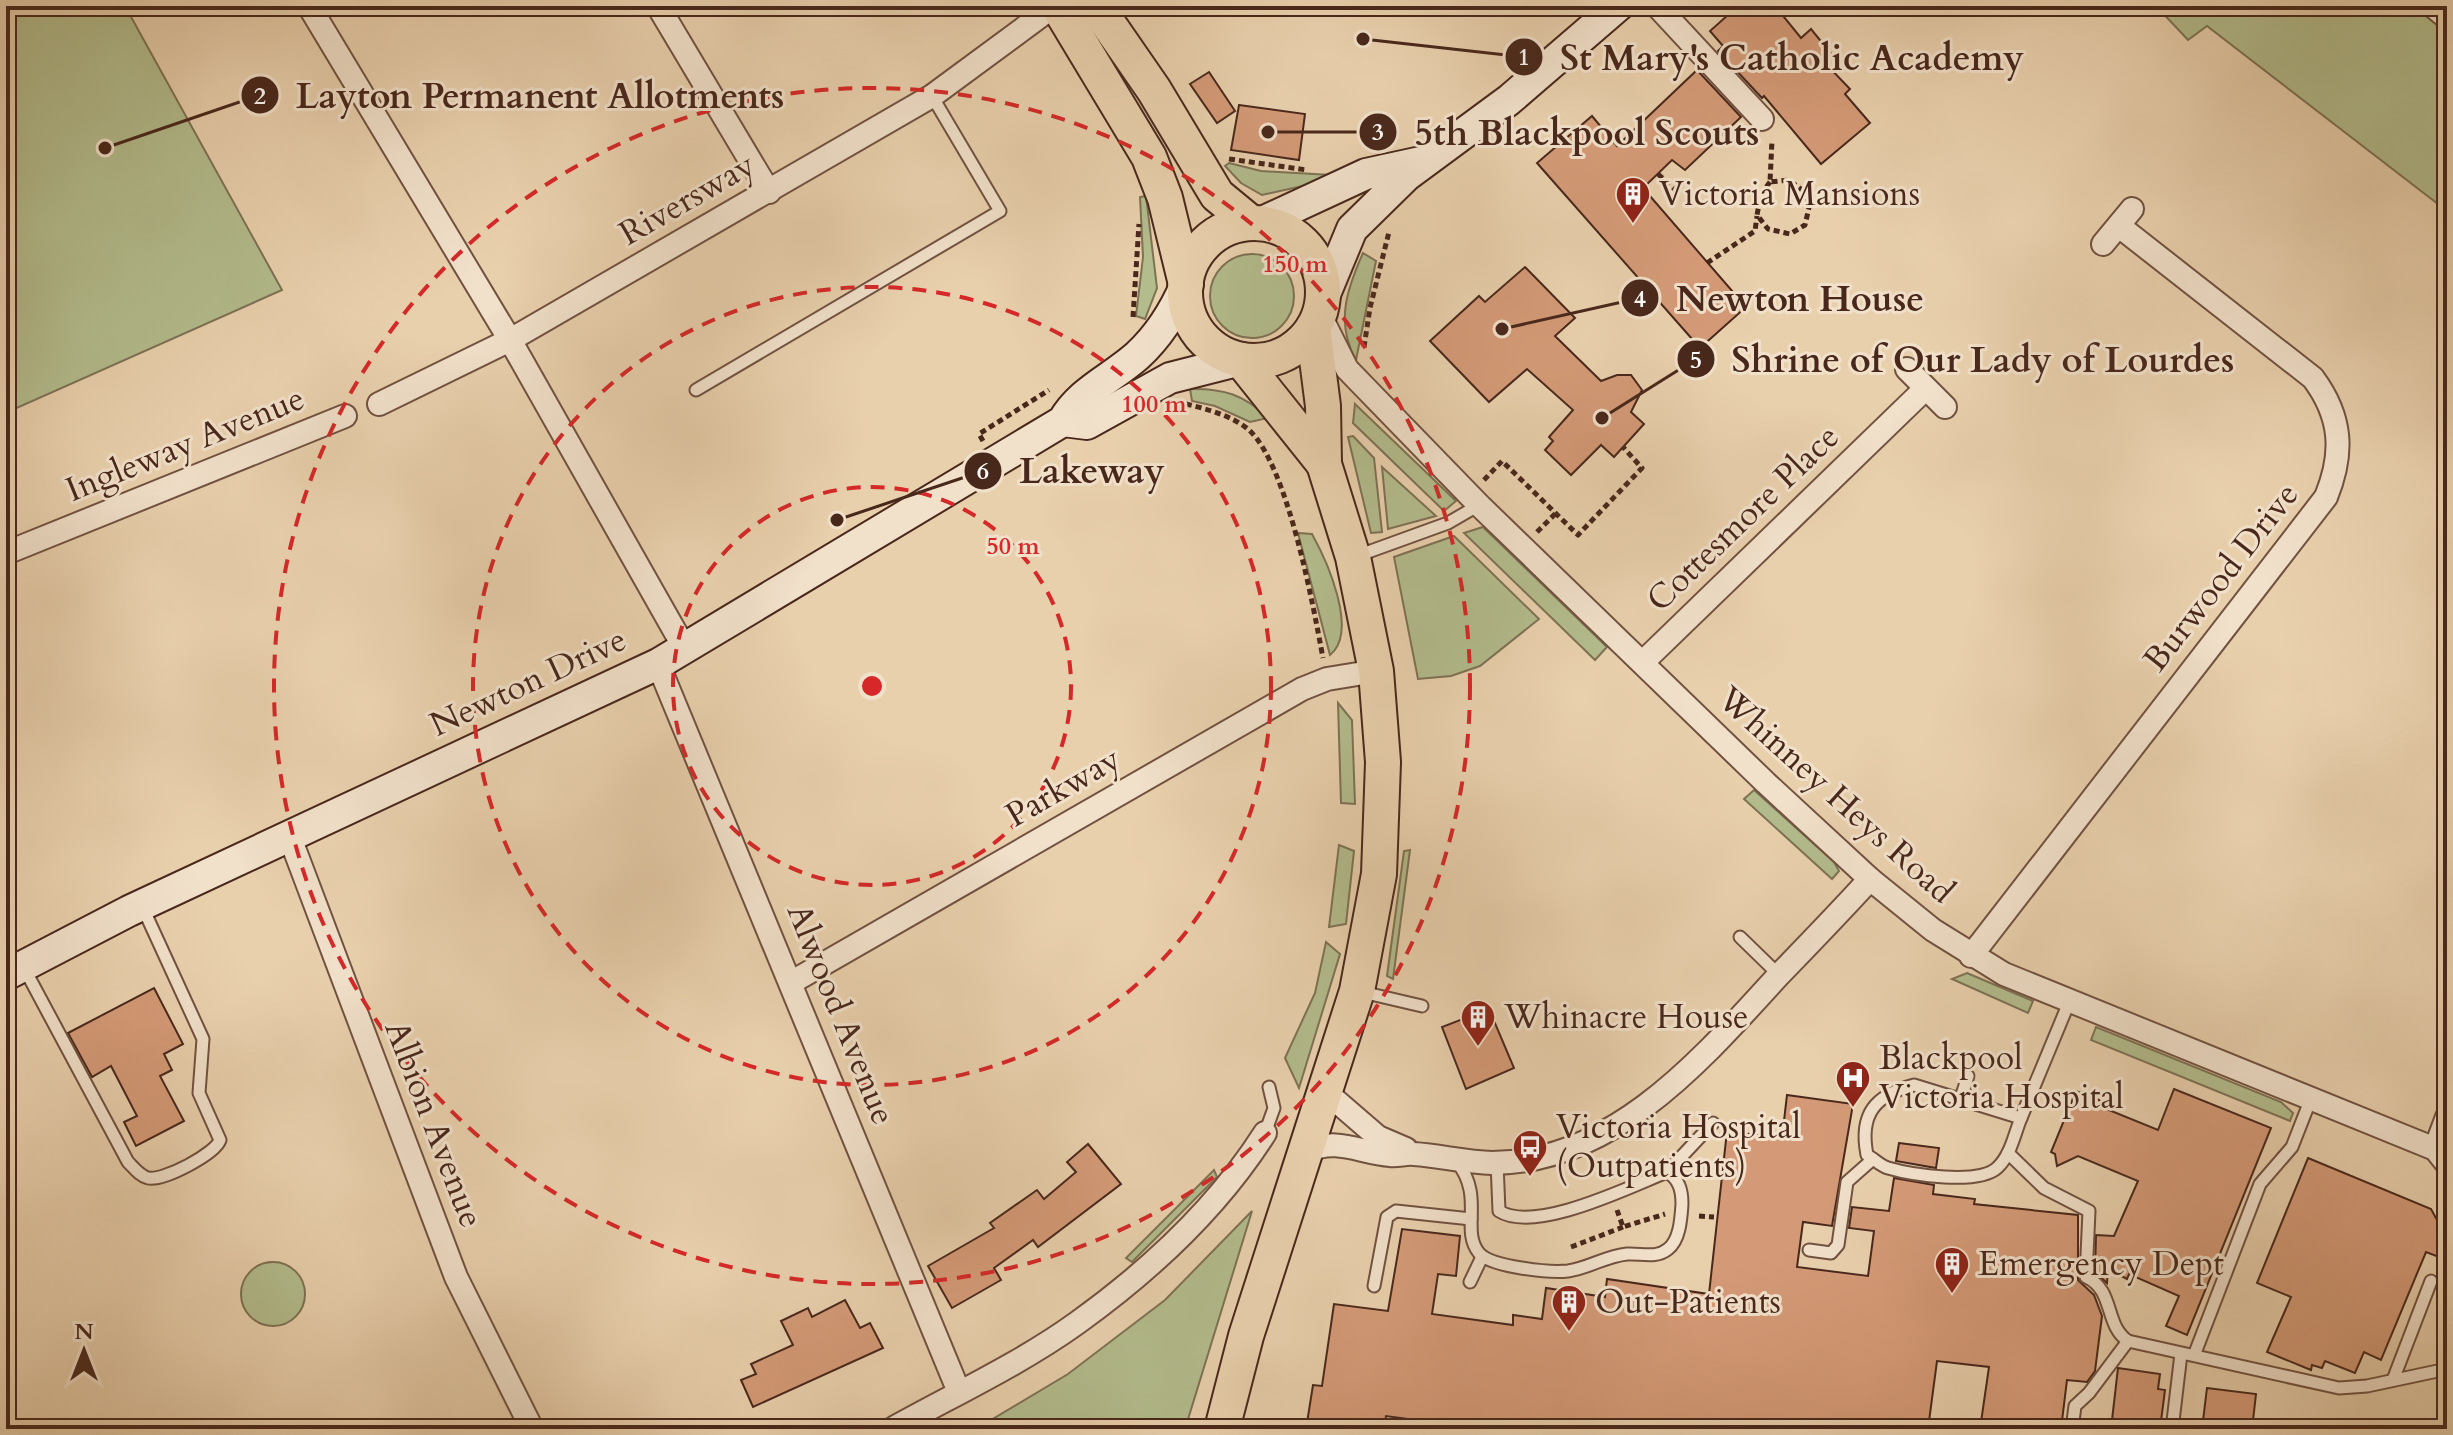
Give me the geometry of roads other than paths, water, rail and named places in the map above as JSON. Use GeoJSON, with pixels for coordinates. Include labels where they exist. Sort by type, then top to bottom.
{"type":"FeatureCollection","features":[{"type":"Feature","properties":{"kind":"main road"},"geometry":{"type":"LineString","coordinates":[[1056,6],[1139,137],[1158,178],[1186,284],[1188,312],[1196,330],[1218,351],[1241,360],[1264,360],[1287,353],[1318,314],[1352,229],[1427,161],[1509,100],[1618,6]]}},
{"type":"Feature","properties":{"kind":"main road"},"geometry":{"type":"LineString","coordinates":[[1096,6],[1154,90],[1217,195],[1255,223],[1287,232],[1306,247],[1319,271],[1324,464],[1353,557],[1376,671],[1383,762],[1379,874],[1357,991],[1327,1093],[1246,1336],[1222,1429]]}},
{"type":"Feature","properties":{"kind":"main road"},"geometry":{"type":"LineString","coordinates":[[1186,284],[1190,268],[1207,242],[1234,226],[1255,223],[1366,174],[1427,161]]}},
{"type":"Feature","properties":{"kind":"main road","name":"Newton Drive"},"geometry":{"type":"LineString","coordinates":[[14,970],[142,905],[685,649],[1063,421],[1073,402],[1137,355],[1171,317],[1186,284]]}},
{"type":"Feature","properties":{"kind":"main road"},"geometry":{"type":"LineString","coordinates":[[1241,360],[1324,464]]}},
{"type":"Feature","properties":{"kind":"main road","name":"Newton Drive"},"geometry":{"type":"LineString","coordinates":[[1063,421],[1087,424],[1170,378],[1241,360]]}},
{"type":"Feature","properties":{"kind":"street"},"geometry":{"type":"LineString","coordinates":[[309,6],[510,340],[685,649]]}},
{"type":"Feature","properties":{"kind":"street"},"geometry":{"type":"LineString","coordinates":[[658,6],[769,192]]}},
{"type":"Feature","properties":{"kind":"street","name":"Riversway"},"geometry":{"type":"LineString","coordinates":[[510,340],[932,96],[1056,6]]}},
{"type":"Feature","properties":{"kind":"street"},"geometry":{"type":"LineString","coordinates":[[1657,6],[1767,125]]}},
{"type":"Feature","properties":{"kind":"street","name":"Burwood Drive"},"geometry":{"type":"LineString","coordinates":[[1971,956],[2326,497],[2336,474],[2340,450],[2337,425],[2329,399],[2313,378],[2125,218],[2103,244]]}},
{"type":"Feature","properties":{"kind":"street","name":"Whinney Heys Road"},"geometry":{"type":"LineString","coordinates":[[1318,314],[1347,369],[1474,500],[1870,879],[1971,956],[2443,1156]]}},
{"type":"Feature","properties":{"kind":"street"},"geometry":{"type":"LineString","coordinates":[[379,404],[510,340]]}},
{"type":"Feature","properties":{"kind":"street"},"geometry":{"type":"LineString","coordinates":[[1907,369],[1945,407]]}},
{"type":"Feature","properties":{"kind":"street","name":"Cottesmore Place"},"geometry":{"type":"LineString","coordinates":[[1643,662],[1925,389]]}},
{"type":"Feature","properties":{"kind":"street","name":"Ingleway Avenue"},"geometry":{"type":"LineString","coordinates":[[6,553],[345,416]]}},
{"type":"Feature","properties":{"kind":"street","name":"Alwood Avenue"},"geometry":{"type":"LineString","coordinates":[[658,664],[959,1392]]}},
{"type":"Feature","properties":{"kind":"street","name":"Parkway"},"geometry":{"type":"LineString","coordinates":[[792,982],[1288,696],[1327,679],[1376,671]]}},
{"type":"Feature","properties":{"kind":"street","name":"Albion Avenue"},"geometry":{"type":"LineString","coordinates":[[289,835],[456,1277],[532,1429]]}},
{"type":"Feature","properties":{"kind":"street"},"geometry":{"type":"LineString","coordinates":[[1308,1151],[1330,1144],[1390,1155],[1414,1154],[1457,1162],[1497,1163],[1575,1145],[1634,1116],[1691,1068],[1870,879]]}},
{"type":"Feature","properties":{"kind":"street"},"geometry":{"type":"LineString","coordinates":[[1327,1093],[1378,1137],[1414,1154]]}},
{"type":"Feature","properties":{"kind":"street"},"geometry":{"type":"LineString","coordinates":[[2443,1156],[2447,1117]]}},
{"type":"Feature","properties":{"kind":"street"},"geometry":{"type":"LineString","coordinates":[[892,1429],[1076,1324],[1138,1274],[1190,1225],[1248,1160],[1265,1133]]}},
{"type":"Feature","properties":{"kind":"lane"},"geometry":{"type":"LineString","coordinates":[[2424,6],[2447,25]]}},
{"type":"Feature","properties":{"kind":"lane"},"geometry":{"type":"LineString","coordinates":[[696,390],[1000,211],[932,96]]}},
{"type":"Feature","properties":{"kind":"lane"},"geometry":{"type":"LineString","coordinates":[[1353,557],[1448,523],[1474,500]]}},
{"type":"Feature","properties":{"kind":"lane"},"geometry":{"type":"LineString","coordinates":[[14,970],[136,1171],[146,1178],[159,1178],[206,1156],[217,1149],[220,1140],[199,1093],[203,1039],[142,905]]}},
{"type":"Feature","properties":{"kind":"lane"},"geometry":{"type":"LineString","coordinates":[[1740,937],[1779,975]]}},
{"type":"Feature","properties":{"kind":"lane"},"geometry":{"type":"LineString","coordinates":[[1357,991],[1422,1006]]}},
{"type":"Feature","properties":{"kind":"lane"},"geometry":{"type":"LineString","coordinates":[[2021,1118],[1914,1085],[1888,1092],[1869,1113],[1863,1135],[1867,1155],[1886,1168],[1974,1178],[1997,1168],[2008,1153],[2070,1000]]}},
{"type":"Feature","properties":{"kind":"lane"},"geometry":{"type":"LineString","coordinates":[[1961,1098],[1968,1076]]}},
{"type":"Feature","properties":{"kind":"lane"},"geometry":{"type":"LineString","coordinates":[[1265,1133],[1274,1108],[1269,1087]]}},
{"type":"Feature","properties":{"kind":"lane"},"geometry":{"type":"LineString","coordinates":[[2195,1353],[2260,1184],[2292,1147],[2310,1101]]}},
{"type":"Feature","properties":{"kind":"lane"},"geometry":{"type":"LineString","coordinates":[[1497,1163],[1499,1211],[1509,1218],[1533,1217],[1611,1196],[1667,1172],[1713,1123]]}},
{"type":"Feature","properties":{"kind":"lane"},"geometry":{"type":"LineString","coordinates":[[2008,1153],[2044,1188],[2089,1211],[2086,1277],[2106,1296],[2115,1329],[2128,1341],[2181,1354],[2195,1353],[2330,1387],[2359,1387],[2447,1369]]}},
{"type":"Feature","properties":{"kind":"lane"},"geometry":{"type":"LineString","coordinates":[[1809,1250],[1831,1253],[1838,1245],[1847,1182],[1873,1159]]}},
{"type":"Feature","properties":{"kind":"lane"},"geometry":{"type":"LineString","coordinates":[[1457,1162],[1470,1177],[1473,1189],[1471,1219],[1477,1250],[1482,1257],[1503,1264],[1567,1271],[1609,1257],[1658,1255],[1671,1247],[1681,1215],[1681,1192],[1675,1177],[1667,1172]]}},
{"type":"Feature","properties":{"kind":"lane"},"geometry":{"type":"LineString","coordinates":[[1374,1286],[1387,1217],[1396,1211],[1471,1219]]}},
{"type":"Feature","properties":{"kind":"lane"},"geometry":{"type":"LineString","coordinates":[[1470,1282],[1482,1257]]}},
{"type":"Feature","properties":{"kind":"lane"},"geometry":{"type":"LineString","coordinates":[[2393,1380],[2431,1281]]}},
{"type":"Feature","properties":{"kind":"lane"},"geometry":{"type":"LineString","coordinates":[[2072,1429],[2075,1406],[2089,1393],[2128,1341]]}},
{"type":"Feature","properties":{"kind":"lane"},"geometry":{"type":"LineString","coordinates":[[2173,1421],[2181,1354]]}},
{"type":"Feature","properties":{"kind":"place","name":"St Mary's Catholic Academy"},"geometry":{"type":"Point","coordinates":[1363,39]}},
{"type":"Feature","properties":{"kind":"place","name":"5th Blackpool Scouts"},"geometry":{"type":"Point","coordinates":[1268,132]}},
{"type":"Feature","properties":{"kind":"place","name":"Layton Permanent Allotments"},"geometry":{"type":"Point","coordinates":[105,148]}},
{"type":"Feature","properties":{"kind":"place","name":"Victoria Mansions"},"geometry":{"type":"Point","coordinates":[1633,225]}},
{"type":"Feature","properties":{"kind":"place","name":"Newton House"},"geometry":{"type":"Point","coordinates":[1502,329]}},
{"type":"Feature","properties":{"kind":"place","name":"Shrine of Our Lady of Lourdes"},"geometry":{"type":"Point","coordinates":[1602,418]}},
{"type":"Feature","properties":{"kind":"place","name":"Lakeway"},"geometry":{"type":"Point","coordinates":[837,520]}},
{"type":"Feature","properties":{"kind":"place","name":"Whinacre House"},"geometry":{"type":"Point","coordinates":[1478,1048]}},
{"type":"Feature","properties":{"kind":"place","name":"Blackpool Victoria Hospital"},"geometry":{"type":"Point","coordinates":[1853,1109]}},
{"type":"Feature","properties":{"kind":"place","name":"Victoria Hospital (Outpatients)"},"geometry":{"type":"Point","coordinates":[1530,1178]}},
{"type":"Feature","properties":{"kind":"place","name":"Emergency Dept"},"geometry":{"type":"Point","coordinates":[1952,1295]}},
{"type":"Feature","properties":{"kind":"place","name":"Out-Patients"},"geometry":{"type":"Point","coordinates":[1569,1333]}}]}
